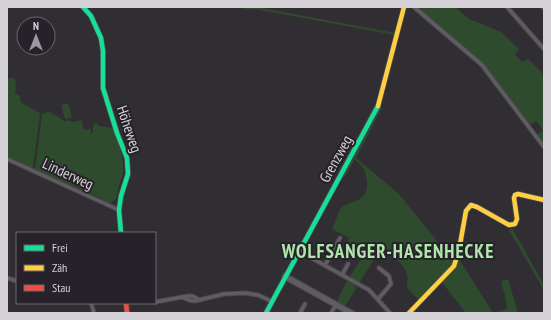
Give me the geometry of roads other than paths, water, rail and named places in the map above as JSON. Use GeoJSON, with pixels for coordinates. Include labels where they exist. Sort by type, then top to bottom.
{"type":"FeatureCollection","features":[{"type":"Feature","properties":{"kind":"street","name":"Höheweg"},"geometry":{"type":"LineString","coordinates":[[83,7],[91,16],[102,41],[104,56],[102,77],[103,88],[117,133],[127,158],[128,174],[121,196],[119,210],[121,232]]}},
{"type":"Feature","properties":{"kind":"street","name":"Grenzweg"},"geometry":{"type":"LineString","coordinates":[[266,313],[271,301],[373,117],[378,105],[404,7]]}},
{"type":"Feature","properties":{"kind":"street"},"geometry":{"type":"LineString","coordinates":[[414,7],[482,65],[544,147]]}},
{"type":"Feature","properties":{"kind":"street"},"geometry":{"type":"LineString","coordinates":[[507,7],[544,49]]}},
{"type":"Feature","properties":{"kind":"street","name":"Linderweg"},"geometry":{"type":"LineString","coordinates":[[7,159],[119,210]]}},
{"type":"Feature","properties":{"kind":"street"},"geometry":{"type":"LineString","coordinates":[[409,313],[454,266],[459,250],[466,210],[469,206],[471,205],[477,207],[512,225],[515,224],[517,218],[514,198],[515,195],[518,194],[544,200]]}},
{"type":"Feature","properties":{"kind":"street"},"geometry":{"type":"LineString","coordinates":[[325,265],[340,238]]}},
{"type":"Feature","properties":{"kind":"street"},"geometry":{"type":"LineString","coordinates":[[299,251],[369,290],[390,313]]}},
{"type":"Feature","properties":{"kind":"street"},"geometry":{"type":"LineString","coordinates":[[342,275],[348,264]]}},
{"type":"Feature","properties":{"kind":"street"},"geometry":{"type":"LineString","coordinates":[[378,299],[392,284],[389,276],[379,268]]}},
{"type":"Feature","properties":{"kind":"street"},"geometry":{"type":"LineString","coordinates":[[285,276],[349,313]]}},
{"type":"Feature","properties":{"kind":"street"},"geometry":{"type":"LineString","coordinates":[[285,276],[353,313]]}},
{"type":"Feature","properties":{"kind":"street"},"geometry":{"type":"LineString","coordinates":[[156,302],[182,297],[192,301],[232,293],[245,293],[271,301]]}},
{"type":"Feature","properties":{"kind":"street"},"geometry":{"type":"LineString","coordinates":[[300,313],[305,304]]}},
{"type":"Feature","properties":{"kind":"street"},"geometry":{"type":"LineString","coordinates":[[331,313],[336,305]]}},
{"type":"Feature","properties":{"kind":"district","name":"WOLFSANGER-HASENHECKE"},"geometry":{"type":"Point","coordinates":[388,251]}}]}
